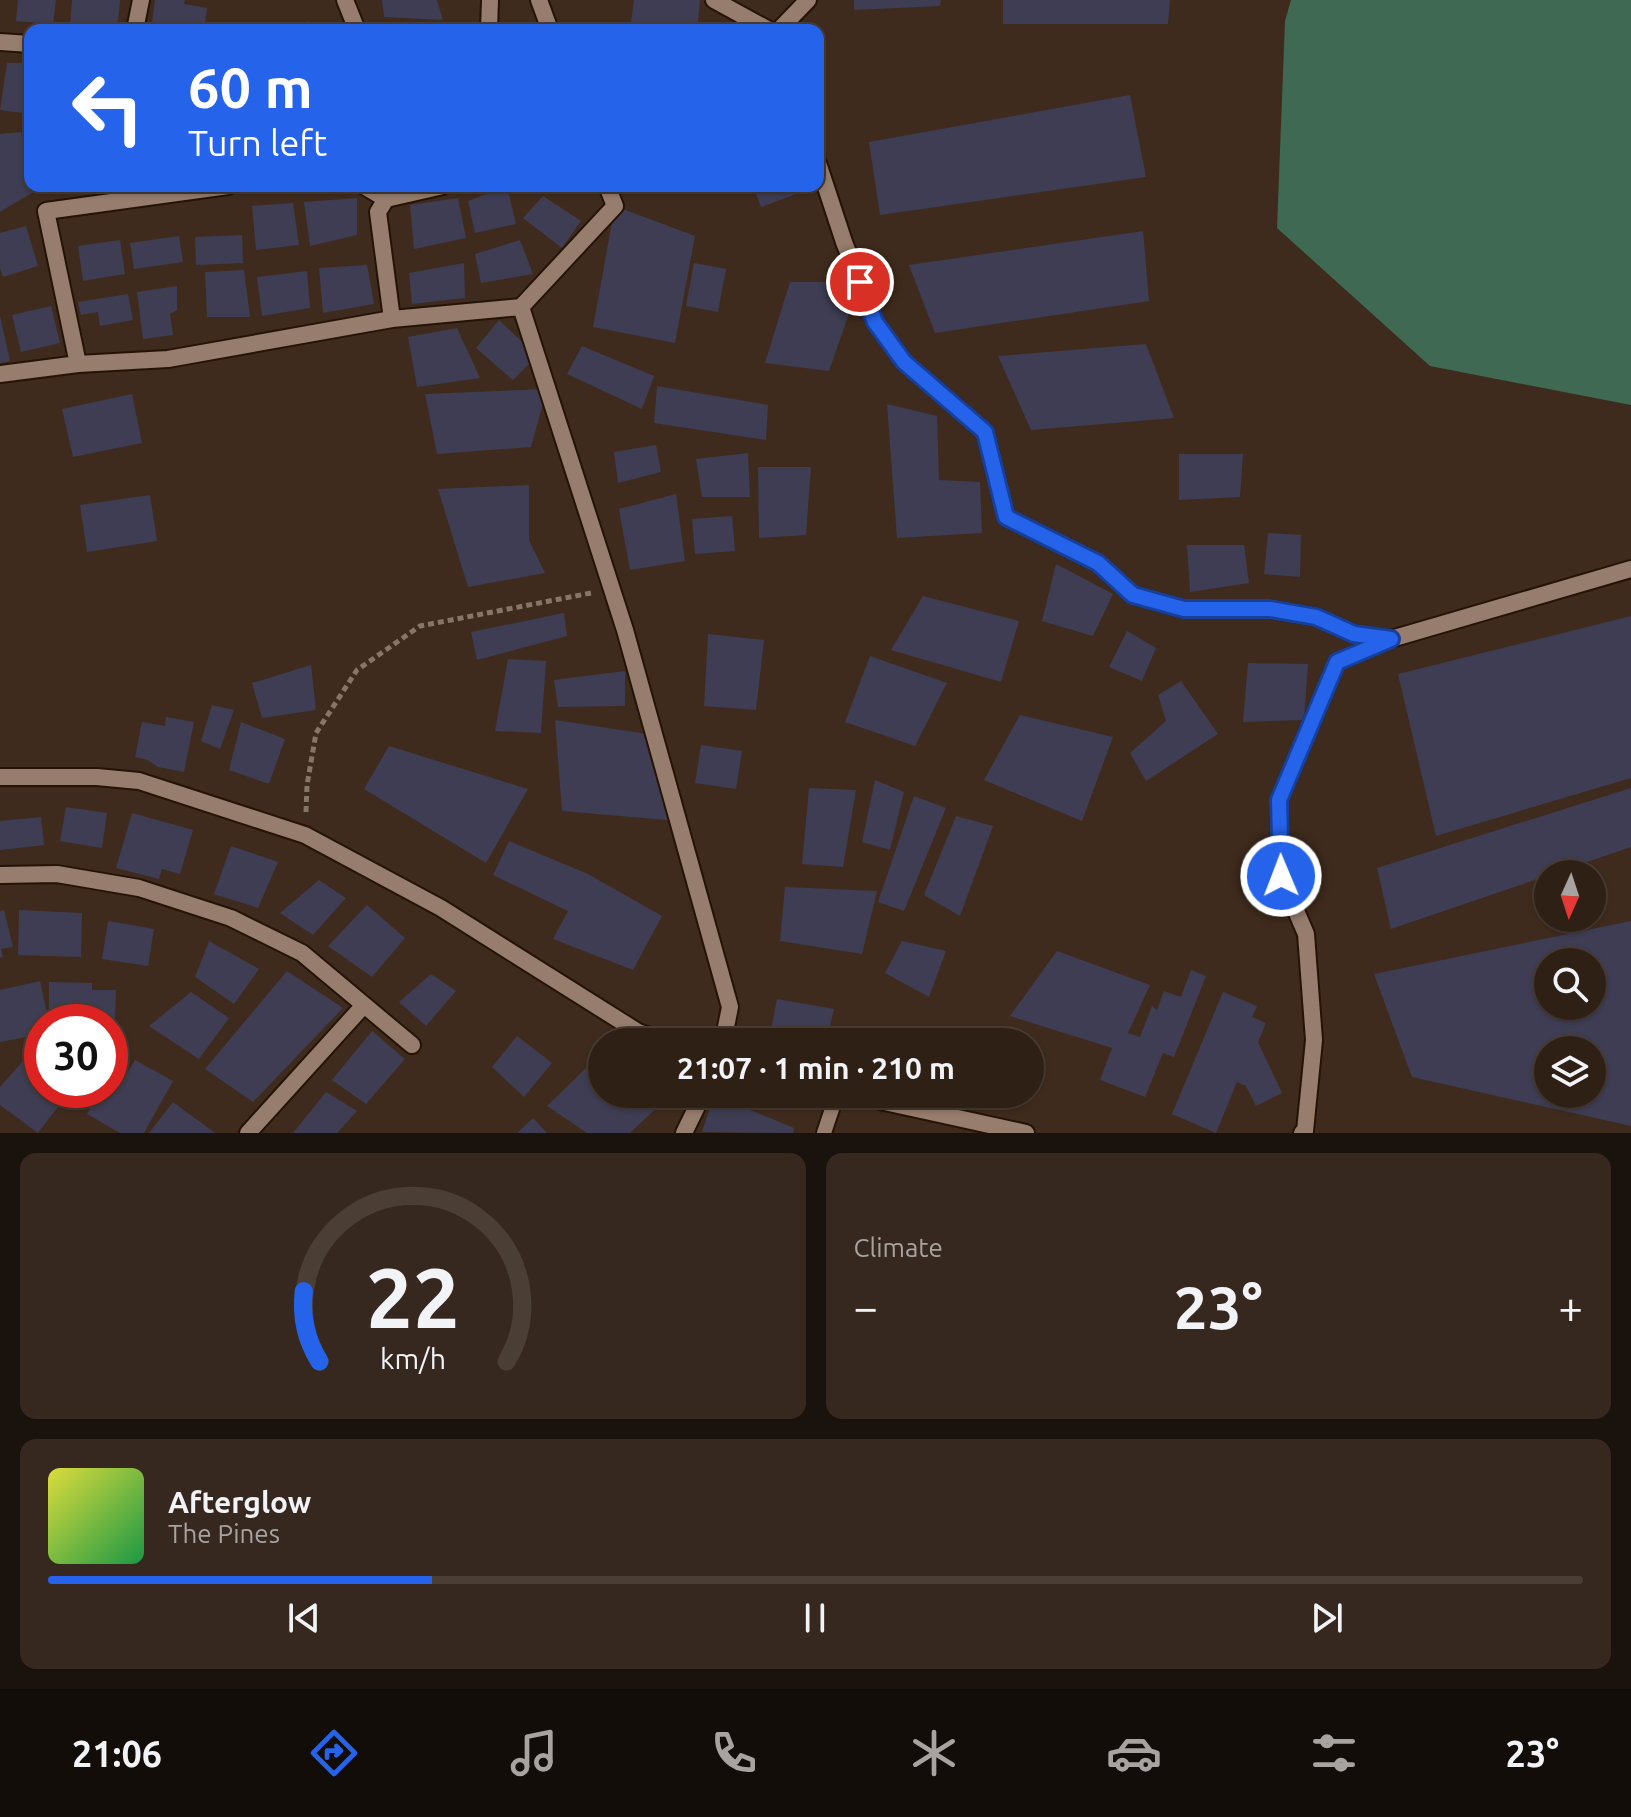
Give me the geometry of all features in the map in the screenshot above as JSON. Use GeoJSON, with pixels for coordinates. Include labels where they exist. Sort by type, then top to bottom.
{"type":"FeatureCollection","features":[{"type":"Feature","properties":{"kind":"street"},"geometry":{"type":"LineString","coordinates":[[136,24],[141,0]]}},
{"type":"Feature","properties":{"kind":"street"},"geometry":{"type":"LineString","coordinates":[[345,0],[355,24]]}},
{"type":"Feature","properties":{"kind":"street"},"geometry":{"type":"LineString","coordinates":[[489,24],[490,0]]}},
{"type":"Feature","properties":{"kind":"street"},"geometry":{"type":"LineString","coordinates":[[539,0],[548,24]]}},
{"type":"Feature","properties":{"kind":"street"},"geometry":{"type":"LineString","coordinates":[[714,0],[758,24]]}},
{"type":"Feature","properties":{"kind":"street"},"geometry":{"type":"LineString","coordinates":[[785,24],[808,0]]}},
{"type":"Feature","properties":{"kind":"street"},"geometry":{"type":"LineString","coordinates":[[0,42],[24,44]]}},
{"type":"Feature","properties":{"kind":"street"},"geometry":{"type":"LineString","coordinates":[[824,181],[875,322],[904,362],[985,432],[1006,517],[1098,563],[1133,595],[1184,609],[1270,609],[1316,617],[1354,634],[1391,639]]}},
{"type":"Feature","properties":{"kind":"street"},"geometry":{"type":"LineString","coordinates":[[78,364],[46,211],[184,192]]}},
{"type":"Feature","properties":{"kind":"street"},"geometry":{"type":"LineString","coordinates":[[386,192],[378,212],[392,319]]}},
{"type":"Feature","properties":{"kind":"street"},"geometry":{"type":"LineString","coordinates":[[0,374],[78,364],[168,359],[392,319],[521,307],[615,206],[609,192]]}},
{"type":"Feature","properties":{"kind":"street"},"geometry":{"type":"LineString","coordinates":[[521,307],[611,589],[730,1007],[726,1028]]}},
{"type":"Feature","properties":{"kind":"street"},"geometry":{"type":"LineString","coordinates":[[1302,1133],[1305,1131],[1314,1040],[1306,934],[1281,876],[1279,800],[1337,662],[1391,639],[1631,569]]}},
{"type":"Feature","properties":{"kind":"street"},"geometry":{"type":"LineString","coordinates":[[0,777],[97,777],[139,781],[305,835],[441,908],[632,1028]]}},
{"type":"Feature","properties":{"kind":"street"},"geometry":{"type":"LineString","coordinates":[[0,875],[57,874],[139,888],[231,918],[302,953],[412,1045]]}},
{"type":"Feature","properties":{"kind":"street"},"geometry":{"type":"LineString","coordinates":[[248,1133],[364,1005]]}},
{"type":"Feature","properties":{"kind":"street"},"geometry":{"type":"LineString","coordinates":[[684,1133],[696,1108]]}},
{"type":"Feature","properties":{"kind":"street"},"geometry":{"type":"LineString","coordinates":[[912,1108],[1026,1133]]}},
{"type":"Feature","properties":{"kind":"lane"},"geometry":{"type":"LineString","coordinates":[[824,1133],[832,1108]]}},
{"type":"Feature","properties":{"kind":"path"},"geometry":{"type":"LineString","coordinates":[[305,835],[307,785],[316,733],[357,670],[420,626],[611,589]]}},
{"type":"Feature","properties":{"kind":"green space"},"geometry":{"type":"Polygon","coordinates":[[[1291,0],[1631,0],[1631,405],[1430,366],[1277,228],[1285,21],[1291,0]]]}},
{"type":"Feature","properties":{"kind":"building"},"geometry":{"type":"Polygon","coordinates":[[[18,0],[56,0],[53,24],[16,21],[18,0]]]}},
{"type":"Feature","properties":{"kind":"building"},"geometry":{"type":"Polygon","coordinates":[[[72,0],[120,0],[118,24],[70,24],[72,0]]]}},
{"type":"Feature","properties":{"kind":"building"},"geometry":{"type":"Polygon","coordinates":[[[155,0],[185,0],[184,4],[207,8],[205,24],[152,24],[155,0]]]}},
{"type":"Feature","properties":{"kind":"building"},"geometry":{"type":"Polygon","coordinates":[[[382,0],[437,0],[443,20],[384,17],[382,0]]]}},
{"type":"Feature","properties":{"kind":"building"},"geometry":{"type":"Polygon","coordinates":[[[634,0],[700,0],[698,24],[631,24],[634,0]]]}},
{"type":"Feature","properties":{"kind":"building"},"geometry":{"type":"Polygon","coordinates":[[[854,0],[941,0],[940,6],[854,10],[854,0]]]}},
{"type":"Feature","properties":{"kind":"building"},"geometry":{"type":"Polygon","coordinates":[[[1003,0],[1170,0],[1168,24],[1003,24],[1003,0]]]}},
{"type":"Feature","properties":{"kind":"building"},"geometry":{"type":"Polygon","coordinates":[[[7,63],[24,63],[24,113],[0,110],[7,63]]]}},
{"type":"Feature","properties":{"kind":"building"},"geometry":{"type":"Polygon","coordinates":[[[1130,95],[1146,177],[880,215],[869,142],[1130,95]]]}},
{"type":"Feature","properties":{"kind":"building"},"geometry":{"type":"Polygon","coordinates":[[[21,132],[24,192],[33,192],[0,212],[0,134],[21,132]]]}},
{"type":"Feature","properties":{"kind":"building"},"geometry":{"type":"Polygon","coordinates":[[[491,192],[508,192],[516,224],[475,233],[468,201],[491,192]]]}},
{"type":"Feature","properties":{"kind":"building"},"geometry":{"type":"Polygon","coordinates":[[[755,192],[802,192],[761,207],[755,192]]]}},
{"type":"Feature","properties":{"kind":"building"},"geometry":{"type":"Polygon","coordinates":[[[543,196],[581,221],[562,248],[523,218],[543,196]]]}},
{"type":"Feature","properties":{"kind":"building"},"geometry":{"type":"Polygon","coordinates":[[[357,198],[357,235],[310,246],[304,202],[357,198]]]}},
{"type":"Feature","properties":{"kind":"building"},"geometry":{"type":"Polygon","coordinates":[[[458,198],[466,238],[414,249],[410,205],[458,198]]]}},
{"type":"Feature","properties":{"kind":"building"},"geometry":{"type":"Polygon","coordinates":[[[293,203],[299,245],[256,250],[252,206],[293,203]]]}},
{"type":"Feature","properties":{"kind":"building"},"geometry":{"type":"Polygon","coordinates":[[[615,206],[695,236],[675,343],[593,327],[615,206]]]}},
{"type":"Feature","properties":{"kind":"building"},"geometry":{"type":"Polygon","coordinates":[[[26,226],[38,266],[3,277],[0,233],[26,226]]]}},
{"type":"Feature","properties":{"kind":"building"},"geometry":{"type":"Polygon","coordinates":[[[1143,231],[1149,301],[935,333],[909,265],[1143,231]]]}},
{"type":"Feature","properties":{"kind":"building"},"geometry":{"type":"Polygon","coordinates":[[[242,235],[243,263],[196,265],[195,237],[242,235]]]}},
{"type":"Feature","properties":{"kind":"building"},"geometry":{"type":"Polygon","coordinates":[[[179,236],[183,262],[134,269],[130,243],[179,236]]]}},
{"type":"Feature","properties":{"kind":"building"},"geometry":{"type":"Polygon","coordinates":[[[120,240],[125,274],[83,281],[78,246],[120,240]]]}},
{"type":"Feature","properties":{"kind":"building"},"geometry":{"type":"Polygon","coordinates":[[[520,240],[533,274],[481,283],[475,254],[520,240]]]}},
{"type":"Feature","properties":{"kind":"building"},"geometry":{"type":"Polygon","coordinates":[[[464,263],[465,298],[412,304],[409,273],[464,263]]]}},
{"type":"Feature","properties":{"kind":"building"},"geometry":{"type":"Polygon","coordinates":[[[694,263],[726,269],[718,312],[686,306],[694,263]]]}},
{"type":"Feature","properties":{"kind":"building"},"geometry":{"type":"Polygon","coordinates":[[[367,265],[374,304],[323,313],[319,268],[367,265]]]}},
{"type":"Feature","properties":{"kind":"building"},"geometry":{"type":"Polygon","coordinates":[[[244,270],[250,317],[207,317],[205,272],[244,270]]]}},
{"type":"Feature","properties":{"kind":"building"},"geometry":{"type":"Polygon","coordinates":[[[307,271],[310,308],[262,316],[257,277],[307,271]]]}},
{"type":"Feature","properties":{"kind":"building"},"geometry":{"type":"Polygon","coordinates":[[[790,282],[860,282],[829,371],[765,363],[790,282]]]}},
{"type":"Feature","properties":{"kind":"building"},"geometry":{"type":"Polygon","coordinates":[[[177,286],[177,310],[170,314],[173,335],[143,339],[137,292],[177,286]]]}},
{"type":"Feature","properties":{"kind":"building"},"geometry":{"type":"Polygon","coordinates":[[[128,294],[133,320],[100,326],[98,312],[81,315],[78,302],[128,294]]]}},
{"type":"Feature","properties":{"kind":"building"},"geometry":{"type":"Polygon","coordinates":[[[51,306],[60,343],[21,352],[12,315],[51,306]]]}},
{"type":"Feature","properties":{"kind":"building"},"geometry":{"type":"Polygon","coordinates":[[[0,316],[10,361],[0,363],[0,316]]]}},
{"type":"Feature","properties":{"kind":"building"},"geometry":{"type":"Polygon","coordinates":[[[499,320],[537,356],[513,380],[476,348],[499,320]]]}},
{"type":"Feature","properties":{"kind":"building"},"geometry":{"type":"Polygon","coordinates":[[[457,328],[480,378],[417,387],[408,337],[457,328]]]}},
{"type":"Feature","properties":{"kind":"building"},"geometry":{"type":"Polygon","coordinates":[[[1146,344],[1174,418],[1031,430],[998,356],[1146,344]]]}},
{"type":"Feature","properties":{"kind":"building"},"geometry":{"type":"Polygon","coordinates":[[[582,346],[654,376],[642,409],[567,374],[582,346]]]}},
{"type":"Feature","properties":{"kind":"building"},"geometry":{"type":"Polygon","coordinates":[[[657,386],[768,405],[766,440],[654,423],[657,386]]]}},
{"type":"Feature","properties":{"kind":"building"},"geometry":{"type":"Polygon","coordinates":[[[547,389],[531,447],[437,454],[425,394],[547,389]]]}},
{"type":"Feature","properties":{"kind":"building"},"geometry":{"type":"Polygon","coordinates":[[[132,394],[142,443],[73,457],[62,409],[132,394]]]}},
{"type":"Feature","properties":{"kind":"building"},"geometry":{"type":"Polygon","coordinates":[[[887,404],[937,416],[939,480],[980,482],[982,533],[897,538],[887,404]]]}},
{"type":"Feature","properties":{"kind":"building"},"geometry":{"type":"Polygon","coordinates":[[[656,445],[661,472],[618,483],[614,452],[656,445]]]}},
{"type":"Feature","properties":{"kind":"building"},"geometry":{"type":"Polygon","coordinates":[[[748,453],[750,497],[702,497],[696,459],[748,453]]]}},
{"type":"Feature","properties":{"kind":"building"},"geometry":{"type":"Polygon","coordinates":[[[1179,454],[1243,454],[1240,497],[1179,500],[1179,454]]]}},
{"type":"Feature","properties":{"kind":"building"},"geometry":{"type":"Polygon","coordinates":[[[758,467],[811,467],[806,535],[759,538],[758,467]]]}},
{"type":"Feature","properties":{"kind":"building"},"geometry":{"type":"Polygon","coordinates":[[[529,485],[529,540],[545,573],[468,587],[438,489],[529,485]]]}},
{"type":"Feature","properties":{"kind":"building"},"geometry":{"type":"Polygon","coordinates":[[[676,494],[685,561],[630,570],[619,509],[676,494]]]}},
{"type":"Feature","properties":{"kind":"building"},"geometry":{"type":"Polygon","coordinates":[[[150,495],[157,541],[87,552],[80,505],[150,495]]]}},
{"type":"Feature","properties":{"kind":"building"},"geometry":{"type":"Polygon","coordinates":[[[732,516],[735,551],[695,554],[692,519],[732,516]]]}},
{"type":"Feature","properties":{"kind":"building"},"geometry":{"type":"Polygon","coordinates":[[[1268,533],[1301,535],[1300,577],[1264,574],[1268,533]]]}},
{"type":"Feature","properties":{"kind":"building"},"geometry":{"type":"Polygon","coordinates":[[[1187,545],[1244,545],[1249,583],[1190,592],[1187,545]]]}},
{"type":"Feature","properties":{"kind":"building"},"geometry":{"type":"Polygon","coordinates":[[[1056,564],[1113,594],[1093,636],[1042,621],[1056,564]]]}},
{"type":"Feature","properties":{"kind":"building"},"geometry":{"type":"Polygon","coordinates":[[[923,596],[1019,621],[1001,682],[891,650],[923,596]]]}},
{"type":"Feature","properties":{"kind":"building"},"geometry":{"type":"Polygon","coordinates":[[[564,613],[567,636],[477,660],[471,632],[564,613]]]}},
{"type":"Feature","properties":{"kind":"building"},"geometry":{"type":"Polygon","coordinates":[[[1631,616],[1631,778],[1436,836],[1398,674],[1631,616]]]}},
{"type":"Feature","properties":{"kind":"building"},"geometry":{"type":"Polygon","coordinates":[[[1127,631],[1156,648],[1142,681],[1109,667],[1127,631]]]}},
{"type":"Feature","properties":{"kind":"building"},"geometry":{"type":"Polygon","coordinates":[[[708,634],[764,640],[756,710],[704,706],[708,634]]]}},
{"type":"Feature","properties":{"kind":"building"},"geometry":{"type":"Polygon","coordinates":[[[870,656],[947,683],[915,746],[845,722],[870,656]]]}},
{"type":"Feature","properties":{"kind":"building"},"geometry":{"type":"Polygon","coordinates":[[[508,659],[546,661],[541,733],[495,731],[508,659]]]}},
{"type":"Feature","properties":{"kind":"building"},"geometry":{"type":"Polygon","coordinates":[[[1248,663],[1308,664],[1304,720],[1243,722],[1248,663]]]}},
{"type":"Feature","properties":{"kind":"building"},"geometry":{"type":"Polygon","coordinates":[[[311,665],[316,710],[262,718],[252,683],[311,665]]]}},
{"type":"Feature","properties":{"kind":"building"},"geometry":{"type":"Polygon","coordinates":[[[625,671],[625,706],[558,707],[554,680],[625,671]]]}},
{"type":"Feature","properties":{"kind":"building"},"geometry":{"type":"Polygon","coordinates":[[[1181,681],[1218,734],[1146,781],[1130,753],[1166,721],[1158,695],[1181,681]]]}},
{"type":"Feature","properties":{"kind":"building"},"geometry":{"type":"Polygon","coordinates":[[[212,705],[234,710],[220,749],[201,741],[212,705]]]}},
{"type":"Feature","properties":{"kind":"building"},"geometry":{"type":"Polygon","coordinates":[[[1020,715],[1113,737],[1082,821],[984,780],[1020,715]]]}},
{"type":"Feature","properties":{"kind":"building"},"geometry":{"type":"Polygon","coordinates":[[[166,717],[194,722],[184,772],[158,767],[148,760],[135,757],[142,722],[165,726],[166,717]]]}},
{"type":"Feature","properties":{"kind":"building"},"geometry":{"type":"Polygon","coordinates":[[[555,720],[654,735],[678,821],[562,811],[555,720]]]}},
{"type":"Feature","properties":{"kind":"building"},"geometry":{"type":"Polygon","coordinates":[[[241,722],[285,739],[269,784],[229,770],[241,722]]]}},
{"type":"Feature","properties":{"kind":"building"},"geometry":{"type":"Polygon","coordinates":[[[701,745],[742,751],[736,789],[695,783],[701,745]]]}},
{"type":"Feature","properties":{"kind":"building"},"geometry":{"type":"Polygon","coordinates":[[[389,746],[528,789],[486,863],[364,789],[389,746]]]}},
{"type":"Feature","properties":{"kind":"building"},"geometry":{"type":"Polygon","coordinates":[[[875,780],[904,792],[890,850],[862,842],[875,780]]]}},
{"type":"Feature","properties":{"kind":"building"},"geometry":{"type":"Polygon","coordinates":[[[809,788],[856,790],[843,867],[802,864],[809,788]]]}},
{"type":"Feature","properties":{"kind":"building"},"geometry":{"type":"Polygon","coordinates":[[[1631,788],[1631,847],[1593,860],[1534,860],[1534,880],[1391,929],[1377,868],[1631,788]]]}},
{"type":"Feature","properties":{"kind":"building"},"geometry":{"type":"Polygon","coordinates":[[[914,796],[946,808],[904,911],[878,902],[914,796]]]}},
{"type":"Feature","properties":{"kind":"building"},"geometry":{"type":"Polygon","coordinates":[[[66,807],[107,813],[102,848],[60,841],[66,807]]]}},
{"type":"Feature","properties":{"kind":"building"},"geometry":{"type":"Polygon","coordinates":[[[132,813],[193,830],[180,874],[162,869],[159,879],[116,868],[132,813]]]}},
{"type":"Feature","properties":{"kind":"building"},"geometry":{"type":"Polygon","coordinates":[[[956,816],[993,826],[960,916],[924,895],[956,816]]]}},
{"type":"Feature","properties":{"kind":"building"},"geometry":{"type":"Polygon","coordinates":[[[41,817],[44,845],[0,850],[0,821],[41,817]]]}},
{"type":"Feature","properties":{"kind":"building"},"geometry":{"type":"Polygon","coordinates":[[[509,841],[588,874],[662,916],[633,970],[553,939],[568,911],[493,875],[509,841]]]}},
{"type":"Feature","properties":{"kind":"building"},"geometry":{"type":"Polygon","coordinates":[[[231,846],[278,862],[258,908],[214,894],[231,846]]]}},
{"type":"Feature","properties":{"kind":"building"},"geometry":{"type":"Polygon","coordinates":[[[319,880],[346,898],[313,935],[280,913],[319,880]]]}},
{"type":"Feature","properties":{"kind":"building"},"geometry":{"type":"Polygon","coordinates":[[[785,887],[877,891],[862,954],[780,941],[785,887]]]}},
{"type":"Feature","properties":{"kind":"building"},"geometry":{"type":"Polygon","coordinates":[[[367,905],[405,938],[372,977],[328,946],[367,905]]]}},
{"type":"Feature","properties":{"kind":"building"},"geometry":{"type":"Polygon","coordinates":[[[4,910],[13,947],[1,949],[3,957],[0,958],[0,911],[4,910]]]}},
{"type":"Feature","properties":{"kind":"building"},"geometry":{"type":"Polygon","coordinates":[[[19,910],[82,913],[81,957],[18,955],[19,910]]]}},
{"type":"Feature","properties":{"kind":"building"},"geometry":{"type":"Polygon","coordinates":[[[108,921],[154,929],[148,966],[102,959],[108,921]]]}},
{"type":"Feature","properties":{"kind":"building"},"geometry":{"type":"Polygon","coordinates":[[[1631,921],[1631,1126],[1551,1108],[1606,1108],[1606,1036],[1534,1036],[1534,1104],[1412,1077],[1374,974],[1578,932],[1606,932],[1606,926],[1631,921]]]}},
{"type":"Feature","properties":{"kind":"building"},"geometry":{"type":"Polygon","coordinates":[[[209,941],[259,969],[234,1004],[195,977],[209,941]]]}},
{"type":"Feature","properties":{"kind":"building"},"geometry":{"type":"Polygon","coordinates":[[[902,941],[946,951],[929,997],[885,973],[902,941]]]}},
{"type":"Feature","properties":{"kind":"building"},"geometry":{"type":"Polygon","coordinates":[[[1057,951],[1150,985],[1128,1033],[1140,1037],[1152,1006],[1157,1010],[1164,991],[1181,997],[1191,970],[1206,976],[1174,1057],[1163,1053],[1145,1097],[1100,1080],[1112,1048],[1010,1016],[1057,951]]]}},
{"type":"Feature","properties":{"kind":"building"},"geometry":{"type":"Polygon","coordinates":[[[287,971],[343,1008],[253,1102],[205,1069],[287,971]]]}},
{"type":"Feature","properties":{"kind":"building"},"geometry":{"type":"Polygon","coordinates":[[[431,974],[456,991],[426,1026],[399,1002],[431,974]]]}},
{"type":"Feature","properties":{"kind":"building"},"geometry":{"type":"Polygon","coordinates":[[[40,981],[45,1004],[24,1004],[24,1037],[0,1042],[0,990],[40,981]]]}},
{"type":"Feature","properties":{"kind":"building"},"geometry":{"type":"Polygon","coordinates":[[[49,982],[92,983],[92,990],[116,990],[116,1004],[49,1004],[49,982]]]}},
{"type":"Feature","properties":{"kind":"building"},"geometry":{"type":"Polygon","coordinates":[[[191,992],[229,1018],[199,1059],[149,1026],[191,992]]]}},
{"type":"Feature","properties":{"kind":"building"},"geometry":{"type":"Polygon","coordinates":[[[1223,992],[1257,1006],[1252,1017],[1266,1023],[1258,1042],[1282,1093],[1256,1106],[1246,1086],[1237,1082],[1216,1133],[1172,1114],[1223,992]]]}},
{"type":"Feature","properties":{"kind":"building"},"geometry":{"type":"Polygon","coordinates":[[[777,999],[834,1009],[829,1028],[771,1028],[777,999]]]}},
{"type":"Feature","properties":{"kind":"building"},"geometry":{"type":"Polygon","coordinates":[[[372,1031],[405,1059],[366,1104],[332,1080],[372,1031]]]}},
{"type":"Feature","properties":{"kind":"building"},"geometry":{"type":"Polygon","coordinates":[[[517,1036],[552,1063],[524,1097],[492,1067],[517,1036]]]}},
{"type":"Feature","properties":{"kind":"building"},"geometry":{"type":"Polygon","coordinates":[[[135,1060],[173,1081],[144,1133],[120,1133],[87,1114],[90,1108],[128,1108],[128,1072],[135,1060]]]}},
{"type":"Feature","properties":{"kind":"building"},"geometry":{"type":"Polygon","coordinates":[[[23,1061],[24,1108],[57,1108],[38,1133],[0,1105],[0,1087],[23,1061]]]}},
{"type":"Feature","properties":{"kind":"building"},"geometry":{"type":"Polygon","coordinates":[[[587,1067],[588,1108],[656,1108],[630,1133],[587,1133],[547,1106],[587,1067]]]}},
{"type":"Feature","properties":{"kind":"building"},"geometry":{"type":"Polygon","coordinates":[[[326,1092],[357,1111],[337,1133],[293,1133],[326,1092]]]}},
{"type":"Feature","properties":{"kind":"building"},"geometry":{"type":"Polygon","coordinates":[[[173,1102],[215,1133],[149,1133],[173,1102]]]}},
{"type":"Feature","properties":{"kind":"building"},"geometry":{"type":"Polygon","coordinates":[[[710,1108],[746,1108],[794,1128],[793,1133],[702,1132],[710,1108]]]}},
{"type":"Feature","properties":{"kind":"building"},"geometry":{"type":"Polygon","coordinates":[[[533,1118],[547,1133],[517,1133],[533,1118]]]}},
{"type":"Feature","properties":{"kind":"route"},"geometry":{"type":"LineString","coordinates":[[860,282],[875,322],[904,362],[985,432],[1006,517],[1098,563],[1133,595],[1184,609],[1270,609],[1316,617],[1354,634],[1391,639],[1337,662],[1279,800],[1281,876]]}}]}
